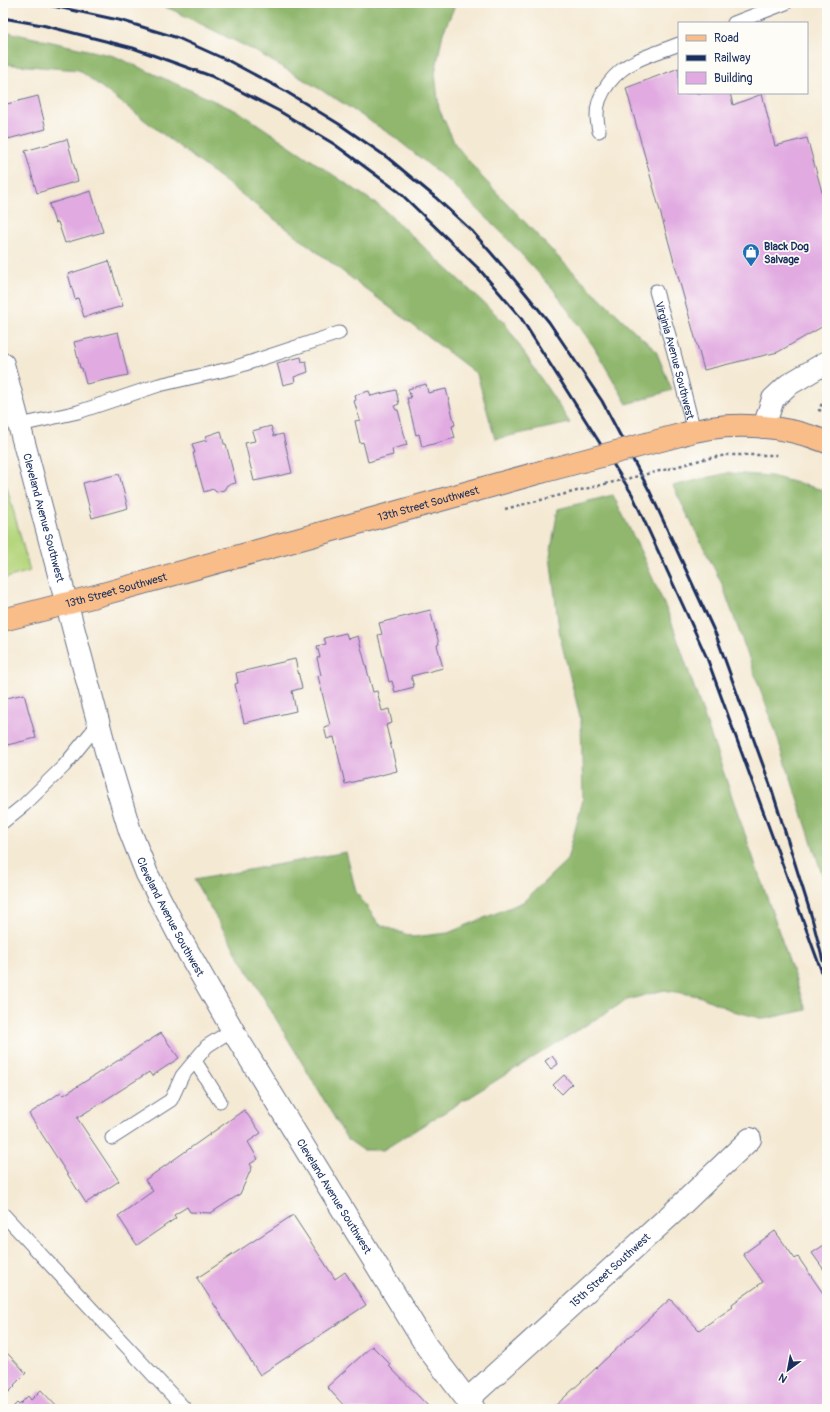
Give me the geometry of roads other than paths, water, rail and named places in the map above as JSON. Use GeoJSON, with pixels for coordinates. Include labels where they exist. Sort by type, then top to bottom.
{"type":"FeatureCollection","features":[{"type":"Feature","properties":{"kind":"main road","name":"13th Street Southwest"},"geometry":{"type":"LineString","coordinates":[[3,620],[67,604],[541,472],[687,433],[723,426],[764,427],[807,434],[827,442]]}},
{"type":"Feature","properties":{"kind":"street"},"geometry":{"type":"LineString","coordinates":[[764,427],[773,399],[788,385],[827,362]]}},
{"type":"Feature","properties":{"kind":"street","name":"Cleveland Avenue Southwest"},"geometry":{"type":"LineString","coordinates":[[3,364],[107,755],[130,831],[147,874],[183,943],[232,1030],[427,1347],[471,1404]]}},
{"type":"Feature","properties":{"kind":"street","name":"15th Street Southwest"},"geometry":{"type":"LineString","coordinates":[[471,1404],[750,1139]]}},
{"type":"Feature","properties":{"kind":"lane"},"geometry":{"type":"LineString","coordinates":[[737,22],[786,3]]}},
{"type":"Feature","properties":{"kind":"lane"},"geometry":{"type":"LineString","coordinates":[[599,131],[596,115],[599,99],[606,86],[619,72],[635,61],[678,44]]}},
{"type":"Feature","properties":{"kind":"lane","name":"Virginia Avenue Southwest"},"geometry":{"type":"LineString","coordinates":[[656,291],[673,349],[687,433]]}},
{"type":"Feature","properties":{"kind":"lane"},"geometry":{"type":"LineString","coordinates":[[20,425],[78,412],[159,385],[233,368],[339,333]]}},
{"type":"Feature","properties":{"kind":"lane"},"geometry":{"type":"LineString","coordinates":[[3,822],[24,805],[64,766],[99,723]]}},
{"type":"Feature","properties":{"kind":"lane"},"geometry":{"type":"LineString","coordinates":[[112,1138],[171,1100],[182,1076],[207,1046],[232,1030]]}},
{"type":"Feature","properties":{"kind":"lane"},"geometry":{"type":"LineString","coordinates":[[195,1061],[220,1101]]}},
{"type":"Feature","properties":{"kind":"lane"},"geometry":{"type":"LineString","coordinates":[[3,1214],[185,1409]]}},
{"type":"Feature","properties":{"kind":"railway"},"geometry":{"type":"LineString","coordinates":[[39,3],[123,21],[178,38],[229,61],[285,91],[339,124],[388,158],[435,197],[472,231],[513,278],[549,322],[602,401],[650,492],[716,635],[772,790],[812,918],[823,961]]}},
{"type":"Feature","properties":{"kind":"railway"},"geometry":{"type":"LineString","coordinates":[[3,18],[42,25],[133,48],[211,76],[279,111],[334,144],[399,192],[479,269],[521,318],[632,494],[707,658],[827,986]]}},
{"type":"Feature","properties":{"kind":"place","name":"Black Dog Salvage"},"geometry":{"type":"Point","coordinates":[751,267]}}]}
